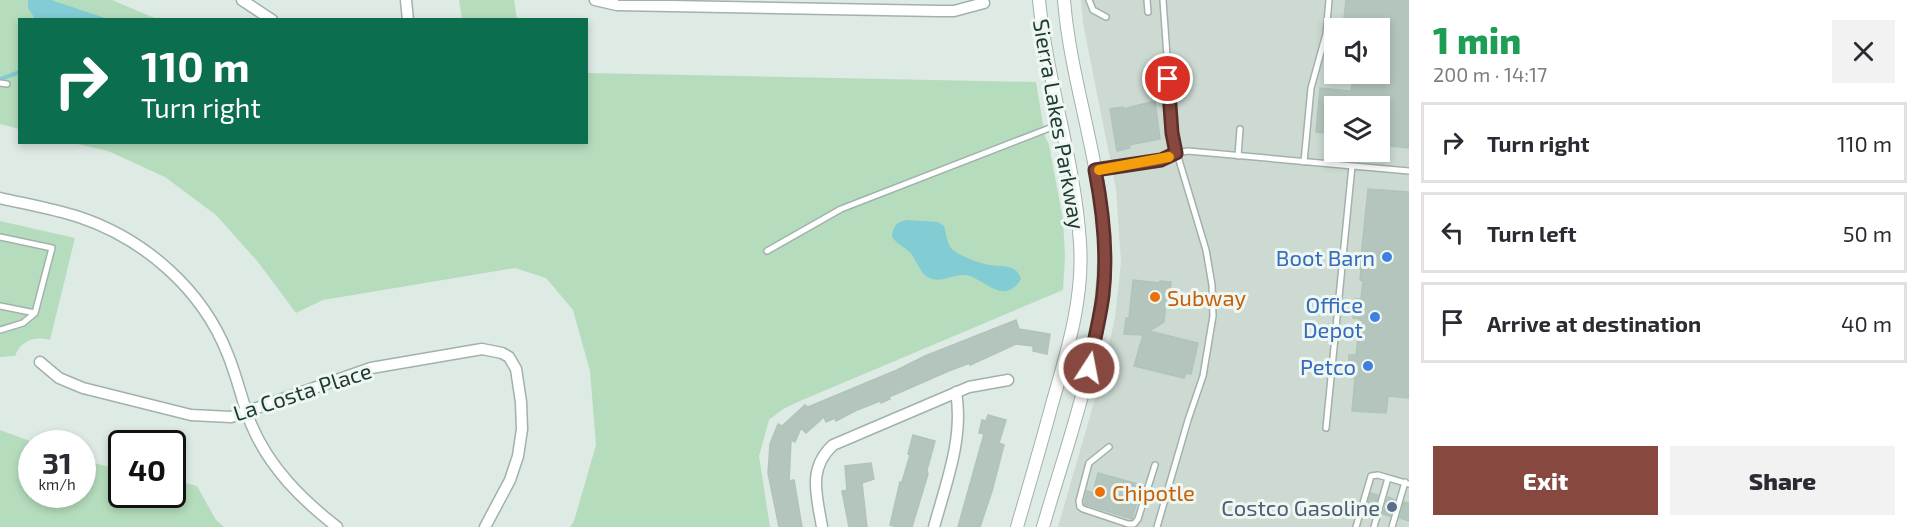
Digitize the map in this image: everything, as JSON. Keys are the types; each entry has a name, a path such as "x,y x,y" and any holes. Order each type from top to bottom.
{"street":[{"path":"242,0 258,4 270,18"},
{"path":"406,0 408,18"},
{"path":"595,0 616,5 724,3 863,5 954,11 984,3"},
{"name":"Sierra Lakes Parkway","path":"1017,527 1069,345 1078,296 1081,245 1076,192 1047,57 1039,0"},
{"name":"Sierra Lakes Parkway","path":"1043,527 1089,368 1103,296 1104,235 1095,170 1074,69 1064,0"},
{"path":"0,198 61,212 95,223 136,244 161,263 194,297 222,340 257,437 282,475 306,501 337,527"},
{"name":"La Costa Place","path":"40,362 70,384 198,416 231,417 371,368 482,349 502,353 509,357 516,369 522,429 514,468 485,527"},
{"path":"822,527 816,486 817,468 820,459 833,445 956,392 982,383 1008,380"},
{"path":"934,527 958,433 959,411 956,392"}],"lane":[{"path":"1089,0 1093,10 1106,18"},
{"path":"1148,0 1148,12"},
{"path":"1157,527 1203,376 1213,316 1212,285 1206,250 1172,133 1163,0"},
{"path":"1304,162 1311,88 1326,34 1329,0"},
{"path":"767,250 841,209 1060,124"},
{"path":"1238,156 1240,129"},
{"path":"1095,170 1161,160 1176,153 1188,152 1409,171"},
{"path":"1326,428 1352,166"},
{"path":"0,237 52,248 35,313 23,323 0,330"},
{"path":"0,306 35,313"},
{"path":"1109,447 1089,463 1079,501 1083,509 1134,524 1138,519 1155,465"},
{"path":"1356,527 1370,478 1376,474 1407,483 1392,527"},
{"path":"1374,527 1388,478"}],"shaded area":[{"path":"1081,0 1409,0 1409,527 1058,527 1103,371 1115,318 1121,262 1116,189 1083,23"}],"green space":[{"path":"0,0 112,0 155,18 18,18 18,129 0,124"},
{"path":"459,0 514,0 517,18 462,18"},
{"path":"588,73 1036,82 1063,220 1065,256 1063,290 800,401 783,409 769,420 759,456 770,527 570,527 574,521 596,445 590,371 573,310 546,278 515,268 323,300 296,313 258,262 216,215 165,177 108,151 77,144 588,144"},
{"path":"0,221 75,238 50,340 29,340 21,346 15,356 0,357"},
{"path":"0,430 18,437 18,508 96,508 96,463 108,467 108,508 186,508 186,483 197,486 216,520 224,527 0,527"}],"water":[{"path":"28,0 51,0 105,18 34,18 28,8"},
{"path":"907,220 938,222 944,226 948,243 954,251 981,263 1012,268 1016,270 1021,279 1007,291 999,291 970,276 958,275 944,279 931,279 920,269 911,253 892,237 896,225"}],"building":[{"path":"1346,0 1409,0 1409,148 1390,146 1390,96 1324,96 1324,133 1316,132 1320,88 1351,91 1352,84 1390,84 1390,18 1344,18"},
{"path":"1155,101 1160,139 1129,145 1130,148 1117,151 1110,109 1123,107 1123,109"},
{"path":"1368,189 1409,192 1409,398 1388,396 1386,413 1352,411 1355,379 1348,375 1349,355 1356,355 1360,319 1353,318 1355,299 1361,299 1363,281 1360,280 1360,268"},
{"path":"1133,280 1171,282 1170,293 1167,293 1164,322 1149,331 1198,343 1191,374 1186,373 1184,378 1134,366 1143,335 1124,334 1126,318 1129,318"},
{"path":"1016,320 1019,329 1050,334 1047,354 1033,351 1033,346 1016,344 889,397 890,399 881,403 880,401 857,410 836,421 835,418 826,422 824,417 806,433 801,428 795,442 791,440 789,481 794,480 802,527 779,527 768,473 770,444 778,424 782,426 805,405 808,407 925,356"},
{"path":"988,415 1006,420 999,443 1004,445 992,491 980,527 958,527 984,434 979,433 982,420 986,421"},
{"path":"913,435 935,441 912,527 897,527 890,525 900,482 902,482 910,455 908,454"},
{"path":"871,463 874,479 862,483 867,527 849,527 842,491 847,490 845,466"},
{"path":"1098,473 1142,485 1132,519 1084,504 1087,491 1093,493"},
{"path":"1371,493 1378,495 1374,511 1366,509"},
{"path":"1388,497 1395,500 1390,516 1383,514"},
{"path":"1404,502 1409,503 1409,521 1400,518"}],"waterway":[{"path":"0,79 18,73"}],"slow traffic":[{"path":"1099,170 1169,157"}],"place":[{"name":"Boot Barn","path":"1387,257"},
{"name":"Subway","path":"1155,297"},
{"name":"Office Depot","path":"1375,317"},
{"name":"Petco","path":"1368,366"},
{"name":"Chipotle","path":"1100,492"},
{"name":"Costco Gasoline","path":"1392,507"}],"route":[{"path":"1089,368 1103,296 1105,247 1095,170 1161,160 1176,153 1172,133 1168,79"}]}
